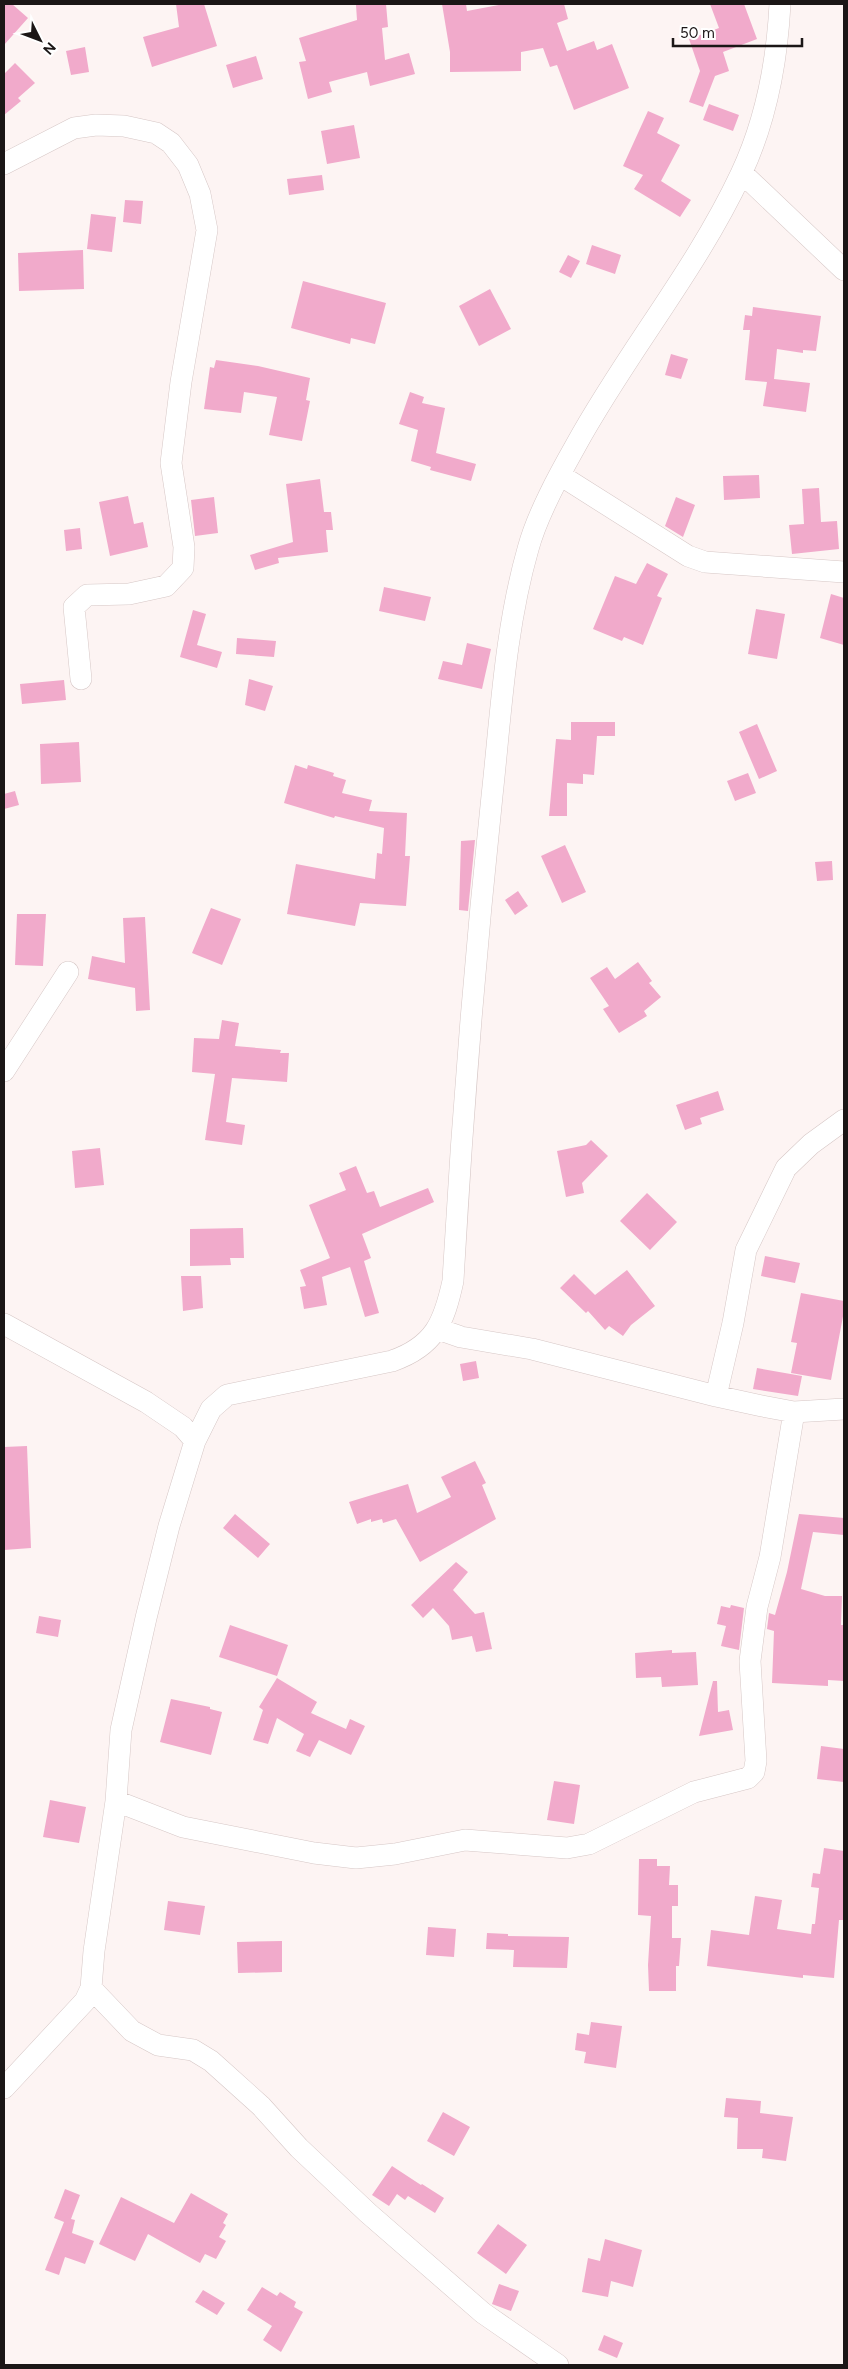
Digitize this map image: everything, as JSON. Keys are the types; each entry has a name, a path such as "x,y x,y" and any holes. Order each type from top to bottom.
{"street":[{"path":"4,2088 86,2001 91,1988 94,1951 116,1802 121,1730 170,1526 195,1441 211,1409 227,1395 392,1361 419,1349 438,1329 446,1311 453,1281 480,908 509,637 528,547 560,475 596,409 691,266 742,172 766,105 778,46 780,4"},
{"path":"4,164 74,128 96,125 124,126 156,133 171,144 188,165 200,194 207,230 181,382 171,463 184,548 183,568 166,586 129,594 87,595 74,607 82,679"},
{"path":"742,172 844,270"},
{"path":"560,475 688,556 705,562 844,572"},
{"path":"4,1071 68,972"},
{"path":"716,1396 733,1323 746,1250 786,1168 811,1144 844,1120"},
{"path":"4,1324 162,1412 183,1427 195,1441"},
{"path":"438,1329 461,1337 532,1349 716,1396 794,1412 844,1409"},
{"path":"116,1802 183,1827 314,1853 356,1858 395,1854 465,1840 567,1848 590,1844 694,1792 748,1778 754,1772 756,1761 750,1661 757,1608 770,1558 794,1412"},
{"path":"91,1988 132,2031 158,2045 193,2050 211,2061 261,2106 299,2148 388,2231 483,2313 558,2365"}],"building":[{"path":"4,4 12,4 28,18 4,45"},
{"path":"176,4 204,4 217,46 152,67 143,37 179,27"},
{"path":"386,4 388,27 382,28 385,60 409,53 415,74 370,86 367,72 329,82 332,92 308,99 299,62 306,61 299,38 357,20 356,5"},
{"path":"442,4 466,4 467,11 504,4 564,4 568,19 557,23 567,51 594,41 597,50 612,44 629,88 574,110 557,65 550,67 543,48 521,52 521,71 450,72 450,52"},
{"path":"710,4 744,4 757,39 723,52 729,71 715,76 703,107 689,102 700,71 689,39 719,28"},
{"path":"85,47 89,72 71,75 66,51"},
{"path":"256,56 263,79 233,88 226,65"},
{"path":"15,63 35,83 18,98 21,101 4,115 4,74"},
{"path":"709,104 739,115 733,131 703,120"},
{"path":"648,111 664,118 657,133 680,145 661,181 691,200 680,217 634,189 643,175 623,166"},
{"path":"354,125 360,158 327,164 321,131"},
{"path":"322,175 324,190 289,195 287,179"},
{"path":"125,200 143,201 141,224 123,222"},
{"path":"91,214 116,217 112,252 87,249"},
{"path":"592,245 621,255 615,274 586,264"},
{"path":"83,250 84,289 19,291 18,253"},
{"path":"568,255 580,261 571,278 559,272"},
{"path":"303,281 386,303 375,344 351,338 350,344 291,328"},
{"path":"490,289 511,329 479,346 459,306"},
{"path":"753,307 821,316 816,351 803,350 803,353 777,349 774,379 810,383 806,412 763,406 767,382 745,380 750,330 743,330 745,315 752,316"},
{"path":"671,354 688,359 681,379 665,375"},
{"path":"216,360 258,366 310,378 306,400 310,401 302,441 269,435 277,397 244,392 241,413 204,409 210,367 214,368"},
{"path":"410,392 424,397 422,403 445,408 436,453 476,464 471,481 430,470 431,467 411,461 418,430 399,424"},
{"path":"759,475 760,498 724,500 723,476"},
{"path":"320,479 324,512 331,512 333,530 326,530 328,552 278,558 279,563 255,570 250,555 293,542 286,484"},
{"path":"819,488 821,522 837,521 839,549 792,554 789,525 804,524 802,489"},
{"path":"128,496 134,524 143,522 148,547 110,556 99,502"},
{"path":"214,497 218,533 195,536 191,500"},
{"path":"676,497 695,505 683,537 665,526"},
{"path":"80,528 82,549 66,551 64,530"},
{"path":"647,563 668,574 657,596 662,598 643,645 624,637 622,641 593,629 615,576 636,584"},
{"path":"384,587 431,597 425,621 379,611"},
{"path":"831,594 844,598 844,645 820,638"},
{"path":"756,609 785,614 777,659 748,654"},
{"path":"193,610 206,614 197,645 222,652 217,668 180,657"},
{"path":"237,638 276,641 274,657 236,654"},
{"path":"467,643 491,649 482,689 438,679 443,661 462,665"},
{"path":"249,679 273,686 265,711 245,705"},
{"path":"64,680 66,700 22,704 20,684"},
{"path":"571,722 615,722 615,736 597,736 594,775 583,774 583,784 567,783 567,816 549,816 556,739 571,740"},
{"path":"757,724 777,771 759,779 739,732"},
{"path":"79,742 81,782 41,784 40,744"},
{"path":"295,765 307,769 308,765 334,773 333,776 346,780 342,793 372,800 369,811 407,813 405,856 410,856 406,906 360,903 355,926 287,914 296,864 375,879 377,853 382,854 384,828 335,816 334,818 284,803"},
{"path":"748,773 756,793 735,801 727,781"},
{"path":"15,791 19,805 4,809 4,794"},
{"path":"475,840 468,911 459,910 461,841"},
{"path":"565,845 586,892 562,903 541,856"},
{"path":"832,861 833,880 817,881 815,862"},
{"path":"518,891 528,906 515,915 505,900"},
{"path":"211,908 241,919 222,965 192,953"},
{"path":"17,914 46,914 43,966 15,965"},
{"path":"145,917 150,1010 136,1011 135,988 88,979 92,956 125,963 123,918"},
{"path":"638,962 652,981 649,983 661,997 644,1011 647,1016 619,1033 603,1009 609,1006 590,978 607,967 615,979"},
{"path":"222,1020 239,1023 235,1046 281,1050 280,1053 289,1053 287,1082 232,1078 226,1122 245,1125 242,1145 205,1140 215,1074 192,1072 194,1038 219,1039"},
{"path":"718,1091 724,1110 700,1118 702,1124 685,1130 676,1105"},
{"path":"591,1140 608,1156 582,1183 584,1193 566,1197 557,1151 586,1145"},
{"path":"100,1148 104,1185 75,1188 72,1151"},
{"path":"356,1166 367,1193 374,1191 380,1207 428,1188 434,1202 362,1234 371,1258 364,1261 379,1313 365,1317 350,1267 322,1277 327,1305 304,1309 300,1287 306,1286 300,1270 330,1258 309,1205 346,1190 339,1173"},
{"path":"647,1193 677,1222 650,1250 620,1221"},
{"path":"243,1228 244,1258 230,1258 231,1265 190,1266 190,1229"},
{"path":"765,1256 800,1263 795,1283 761,1276"},
{"path":"627,1270 655,1306 631,1325 623,1336 609,1326 605,1330 588,1311 586,1313 560,1288 574,1274 595,1295"},
{"path":"181,1276 201,1276 203,1308 183,1311"},
{"path":"801,1293 844,1301 844,1311 831,1380 791,1373 797,1343 791,1342"},
{"path":"476,1361 479,1378 463,1381 460,1364"},
{"path":"757,1368 802,1376 798,1396 753,1389"},
{"path":"27,1446 31,1548 4,1550 4,1447"},
{"path":"475,1461 486,1483 482,1485 496,1519 420,1562 396,1519 383,1523 382,1519 371,1522 371,1519 357,1524 349,1502 408,1484 417,1513 451,1497 441,1477"},
{"path":"235,1514 270,1544 258,1558 223,1528"},
{"path":"799,1514 844,1518 844,1535 813,1532 801,1589 825,1596 842,1596 841,1625 844,1625 844,1681 828,1680 828,1686 772,1683 774,1631 767,1629 769,1613 775,1615 787,1572"},
{"path":"456,1562 468,1572 453,1590 475,1614 484,1612 492,1649 476,1652 472,1636 452,1640 449,1626 433,1608 423,1618 411,1605"},
{"path":"731,1605 744,1608 739,1650 721,1646 726,1626 717,1624 721,1606 730,1608"},
{"path":"39,1616 61,1620 58,1637 36,1633"},
{"path":"230,1625 288,1645 277,1676 219,1657"},
{"path":"672,1650 672,1653 696,1652 698,1685 662,1687 661,1677 636,1678 635,1653"},
{"path":"277,1678 317,1702 311,1713 346,1729 350,1719 365,1726 351,1755 319,1740 310,1757 296,1751 304,1734 277,1718 268,1744 253,1740 263,1710 259,1707"},
{"path":"713,1681 717,1681 718,1712 729,1710 733,1730 699,1736"},
{"path":"171,1699 210,1707 210,1709 222,1712 211,1755 160,1742"},
{"path":"821,1746 844,1749 844,1782 817,1779"},
{"path":"554,1781 580,1785 574,1824 547,1820"},
{"path":"50,1800 86,1807 79,1843 43,1837"},
{"path":"824,1848 844,1851 844,1920 839,1920 834,1978 803,1975 803,1978 707,1966 711,1930 749,1935 755,1896 782,1900 777,1929 811,1934 812,1924 815,1924 819,1888 811,1887 813,1873 820,1874"},
{"path":"639,1859 657,1859 657,1866 670,1866 669,1885 678,1885 678,1906 672,1906 672,1938 681,1938 679,1966 676,1966 676,1991 649,1991 648,1965 651,1916 638,1915"},
{"path":"168,1901 205,1906 200,1935 164,1930"},
{"path":"428,1927 456,1929 454,1957 426,1955"},
{"path":"487,1933 508,1934 508,1936 569,1937 567,1968 513,1967 514,1950 486,1949"},
{"path":"282,1941 282,1972 238,1973 237,1942"},
{"path":"591,2022 622,2026 616,2068 584,2063 586,2052 575,2050 577,2033 589,2035"},
{"path":"726,2098 761,2101 760,2113 793,2117 786,2161 762,2158 763,2149 737,2149 738,2118 724,2117"},
{"path":"443,2112 470,2127 454,2156 427,2141"},
{"path":"392,2166 444,2198 435,2213 408,2196 405,2200 397,2194 389,2206 372,2195"},
{"path":"65,2189 80,2195 71,2219 75,2220 72,2233 94,2241 85,2264 65,2257 59,2275 45,2270 64,2222 54,2218"},
{"path":"191,2193 228,2214 223,2223 226,2225 219,2237 226,2241 216,2259 205,2254 200,2263 148,2234 135,2261 99,2244 121,2197 174,2223"},
{"path":"498,2224 527,2245 506,2274 477,2253"},
{"path":"605,2239 642,2250 633,2287 611,2281 608,2297 582,2292 588,2258 600,2261"},
{"path":"499,2284 519,2291 511,2311 492,2304"},
{"path":"262,2287 277,2296 280,2292 296,2302 294,2307 303,2312 281,2352 263,2340 272,2326 247,2310"},
{"path":"203,2290 225,2303 217,2315 195,2302"},
{"path":"604,2335 623,2343 617,2358 598,2350"}]}
